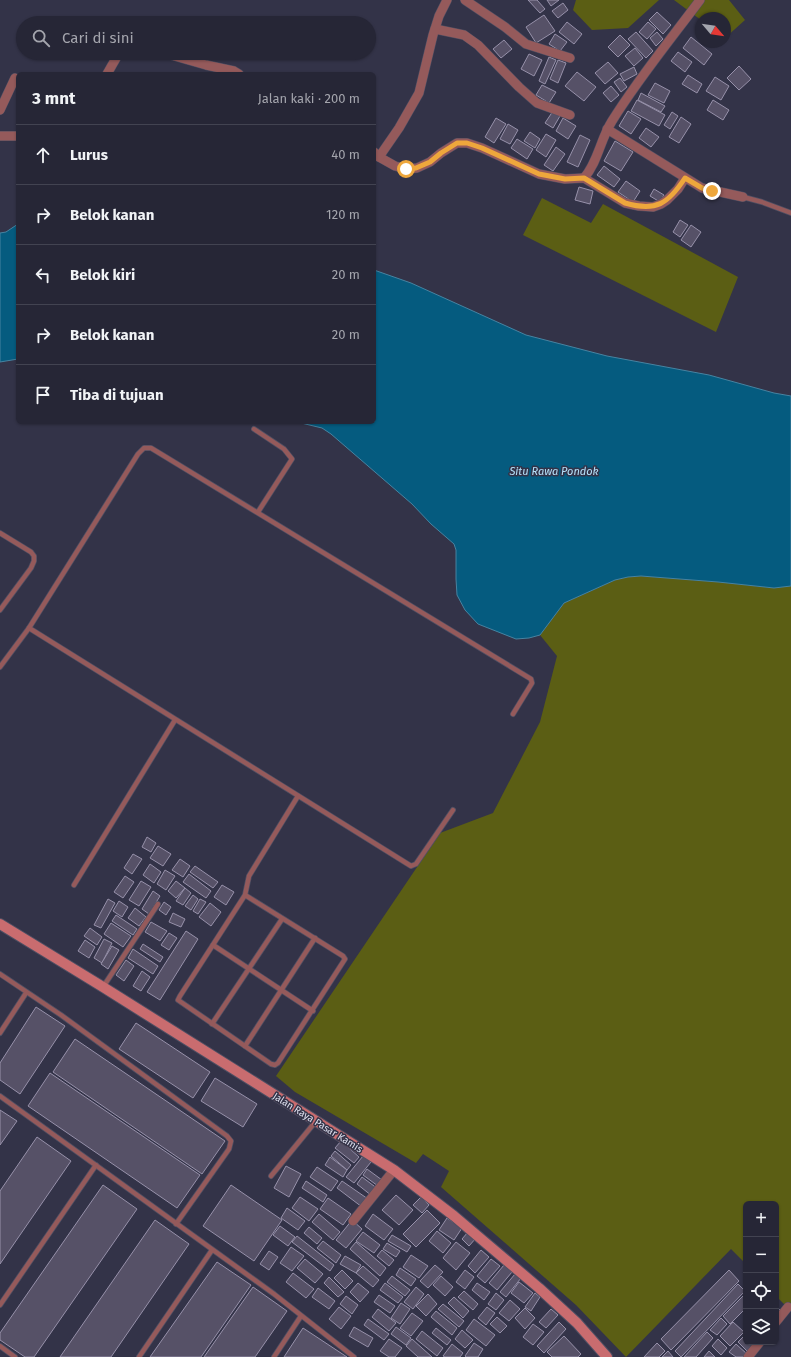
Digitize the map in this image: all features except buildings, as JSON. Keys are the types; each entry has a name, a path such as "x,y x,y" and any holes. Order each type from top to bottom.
{"main road":[{"name":"Jalan Raya Pasar Kamis","path":"0,924 104,987 394,1170 454,1216 534,1283 577,1323 607,1357"}],"street":[{"path":"447,0 439,16 435,29 419,93 400,128 376,155 395,166 406,169 416,168 430,162 457,143 467,143 482,148 539,174 565,179 584,178 625,203 639,206 653,206 667,200 678,189 685,178"},
{"path":"465,0 505,27 526,44 570,58"},
{"path":"584,178 594,163 607,129 647,69 700,0"},
{"path":"435,29 464,35 478,45 519,87 537,103 570,115"},
{"path":"108,72 115,60"},
{"path":"187,60 206,66 236,72"},
{"path":"0,110 15,78"},
{"path":"607,129 685,178 707,190 743,197"},
{"path":"0,136 16,136"},
{"path":"353,1221 394,1170"},
{"path":"779,1318 788,1307"},
{"path":"748,1357 758,1345"}],"lane":[{"path":"743,197 762,202 791,213"},
{"path":"254,429 284,449 292,459 258,512"},
{"path":"0,667 29,628 97,518 144,448 152,448 530,679 532,683 513,714"},
{"path":"0,533 31,552 34,556 34,561 31,568 0,610"},
{"path":"29,628 411,866 416,864 453,810"},
{"path":"74,885 175,720"},
{"path":"245,895 315,938 343,956 345,959 313,1011 278,1063 275,1065 271,1064 178,1000 245,895 249,876 298,796"},
{"path":"104,987 158,904"},
{"path":"212,1024 282,919"},
{"path":"245,1046 315,938"},
{"path":"213,945 313,1011"},
{"path":"0,974 26,993 61,1015 227,1136 231,1141 230,1149 176,1224"},
{"path":"0,1033 26,993"},
{"path":"0,1096 302,1316 354,1357"},
{"path":"271,1176 316,1121"},
{"path":"0,1305 96,1165"},
{"path":"139,1357 212,1250"},
{"path":"274,1357 302,1316"},
{"path":"0,1346 15,1357"}],"shaded area":[{"path":"576,0 659,0 628,28 592,30 573,10"},
{"path":"674,0 729,0 745,20 731,33 731,12 695,12 695,16"},
{"path":"542,198 591,223 603,204 738,277 716,332 523,235"},
{"path":"641,576 774,588 791,586 791,1309 790,1310 779,1299 779,1201 743,1201 743,1261 731,1249 626,1357 576,1305 441,1187 449,1171 423,1154 416,1163 295,1092 276,1076 440,833 493,813 540,722 557,656 540,635 564,603 615,580"}],"water":[{"path":"16,225 16,359 0,362 0,233 6,232"},
{"name":"Situ Rawa Pondok","path":"376,271 411,283 526,335 607,356 709,375 774,393 791,396 791,586 774,588 641,576 628,577 615,580 564,603 540,635 516,639 478,624 465,610 457,595 456,550 454,544 431,524 412,504 331,434 322,428 305,424 376,424"}],"route":[{"path":"406,169 416,168 430,162 457,143 467,143 482,148 539,174 565,179 584,178 625,203 632,205 653,206 661,204 678,189 685,178 702,188 712,191"}]}
